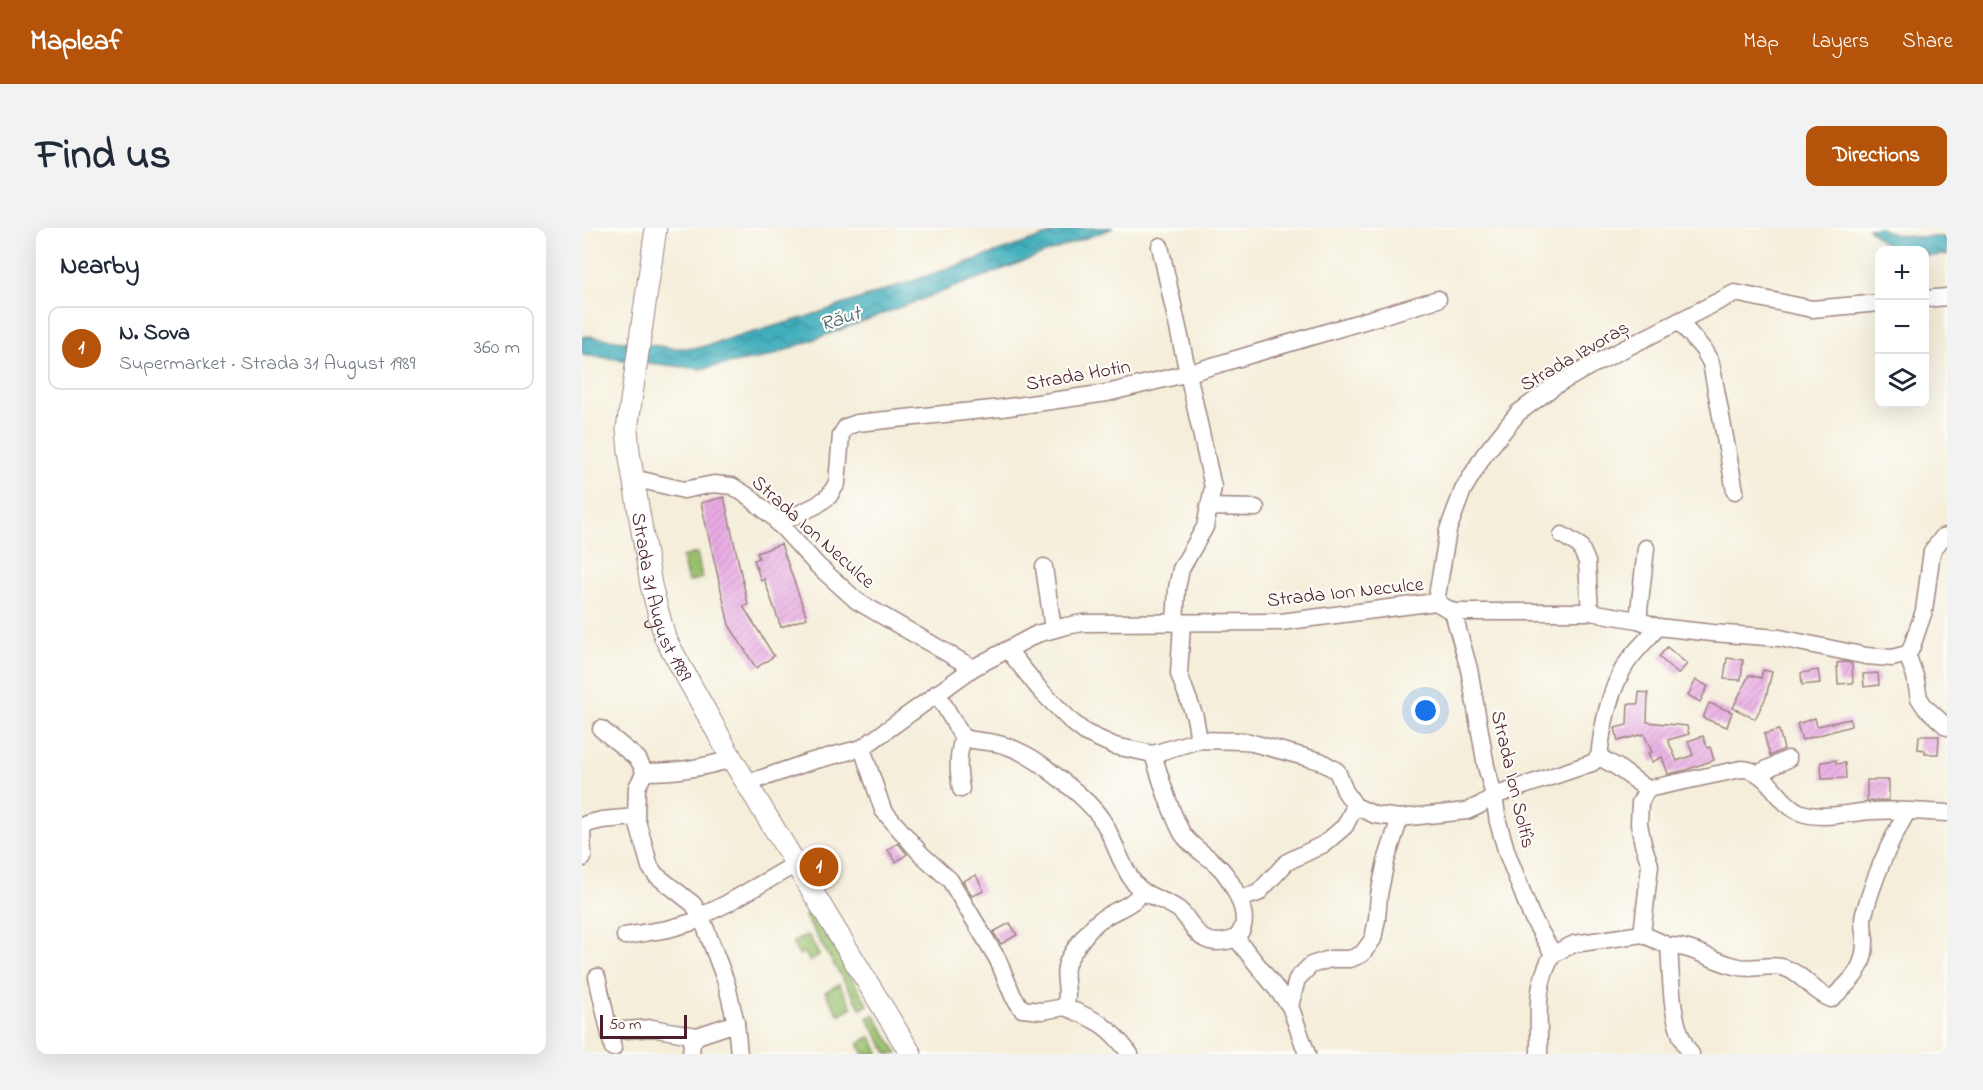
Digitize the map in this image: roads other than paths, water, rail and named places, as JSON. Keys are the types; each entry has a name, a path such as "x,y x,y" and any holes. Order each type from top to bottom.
{"main road":[{"name":"Strada 31 August 1989","path":"656,228 628,421 633,478 651,585 664,638 732,759 911,1054"}],"street":[{"path":"1161,246 1213,487 1204,527 1181,569 1177,588 1179,674 1195,717 1199,740"},
{"name":"Strada Izvoraș","path":"1436,602 1448,530 1463,490 1484,455 1518,413 1552,387 1735,293 1812,309 1875,303"},
{"path":"1929,298 1947,297"},
{"name":"Strada Hotin","path":"778,524 817,505 829,496 837,483 841,435 846,427 857,423 1002,408 1107,393 1189,373 1438,299"},
{"path":"1679,321 1703,349 1711,363 1735,491"},
{"name":"Strada Ion Neculce","path":"633,478 684,490 714,484 732,486 748,496 817,565 857,601 973,668 1037,634 1083,622 1281,622 1436,602 1453,612"},
{"path":"1209,507 1256,508"},
{"path":"1562,535 1580,546 1587,562 1590,612"},
{"path":"1453,612 1590,612 1638,620 1658,627 1780,638 1892,658 1907,654 1911,649 1924,611 1932,551 1943,537 1947,536"},
{"path":"1638,620 1646,548"},
{"path":"1044,567 1053,629"},
{"name":"Strada Ion Soltîs","path":"1453,612 1469,669 1486,766 1507,853 1532,915 1554,954"},
{"path":"1008,650 1041,691 1072,722 1086,733 1115,746 1153,754 1199,740 1245,741 1320,761 1337,771 1345,791 1355,806 1375,814 1400,818 1467,810 1494,796 1585,766 1599,757 1603,726 1620,673 1658,627"},
{"path":"1907,654 1915,676 1919,698 1925,708 1947,727"},
{"path":"748,783 809,762 862,748 973,668"},
{"path":"937,693 963,738 976,742 995,743 1017,750 1050,770 1090,806 1102,820 1127,871 1142,892 1176,908 1187,916 1203,939 1217,942 1229,941 1236,938 1244,924 1240,900 1218,865 1193,846 1183,835 1153,754"},
{"path":"601,729 638,759 645,772"},
{"path":"962,789 958,755 963,738"},
{"path":"862,748 884,810 921,854 950,880 998,960 1019,1006 1031,1011 1065,1006 1105,1026 1130,1054"},
{"path":"1599,757 1647,789 1749,769 1759,774 1796,811 1809,816 1873,810 1947,813"},
{"path":"645,772 695,769 732,759"},
{"path":"1759,774 1788,759"},
{"path":"645,772 636,787 636,817 643,846 652,871 693,904 702,917 726,982 736,1023 740,1054"},
{"path":"1642,934 1650,865 1639,824 1640,803 1647,789"},
{"path":"1240,900 1258,893 1287,862 1324,844 1345,826 1355,806"},
{"path":"1539,1054 1539,990 1546,967 1554,954 1574,944 1642,934 1669,946 1685,948 1738,967 1786,968 1797,974 1820,995 1831,999 1852,981 1863,961 1865,941 1862,918 1873,881 1888,844 1907,812"},
{"path":"584,858 582,831 584,823 636,817"},
{"path":"1290,1006 1297,979 1311,965 1330,959 1350,959 1362,954 1373,939 1378,895 1400,818"},
{"path":"625,936 668,929 702,917 796,864"},
{"path":"1065,1006 1067,962 1098,921 1138,898 1142,892"},
{"path":"1236,938 1290,1006 1307,1054"},
{"path":"1669,946 1674,1007 1680,1035 1691,1054"},
{"path":"597,977 612,1040 652,1028 697,1036 736,1023"},
{"path":"691,1054 692,1043 697,1036"}],"water":[{"name":"Răut","path":"1068,228 1113,228 767,357 700,369 582,355 582,337 589,336 672,348 698,348 803,318"},
{"path":"1868,228 1882,228 1904,236 1947,237 1947,255 1929,256 1929,246 1889,246"}],"place":[{"name":"N. Sova","path":"819,867"}]}
